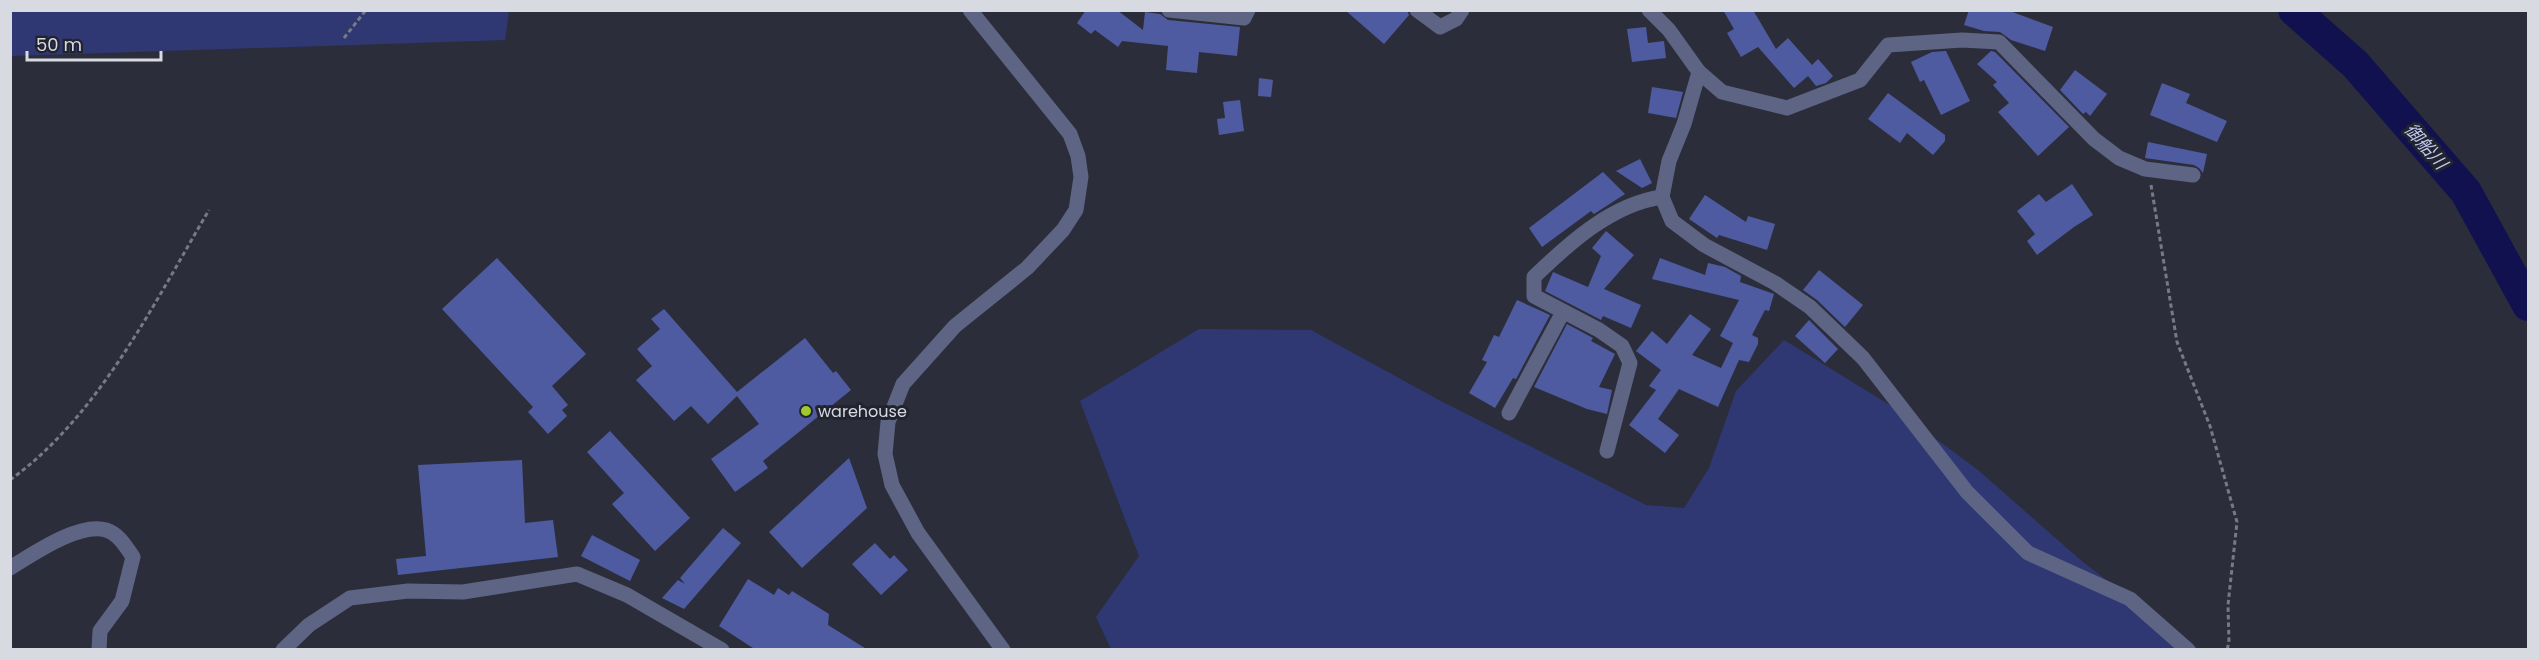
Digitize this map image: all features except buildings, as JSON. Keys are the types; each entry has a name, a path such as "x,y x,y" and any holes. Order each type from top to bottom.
{"street":[{"path":"970,10 1070,134 1078,156 1081,177 1076,210 1063,230 1027,268 955,326 903,384 888,422 885,454 892,485 918,533 1002,650"},
{"path":"1169,10 1244,18 1248,10"},
{"path":"1417,10 1440,27 1456,19 1462,10"},
{"path":"1649,10 1669,30 1699,72 1722,92 1787,108 1860,80 1888,45 1962,40 1999,42 2094,139 2119,158 2145,169 2193,175"},
{"path":"1699,72 1684,124 1669,161 1662,197 1672,221 1704,245 1775,283 1810,307 1855,350 1967,492 2028,553 2130,599 2188,650"},
{"path":"1607,451 1630,363 1622,346 1599,330 1534,296 1534,277 1584,232 1612,215 1652,198 1662,197"},
{"path":"1509,413 1563,312"},
{"path":"10,568 79,531 106,530 122,540 133,557 122,601 100,631 99,650"},
{"path":"283,650 309,625 350,598 408,591 463,591 577,574 627,595 722,650"}],"path":[{"path":"344,38 366,10"},
{"path":"2145,169 2153,192 2177,342 2210,426 2237,522 2228,605 2229,642 2227,650"},
{"path":"10,480 32,465 116,368 209,210"}],"shaded area":[{"path":"10,11 509,11 505,40 11,56"},
{"path":"1199,329 1311,330 1439,400 1646,505 1684,508 1709,468 1736,391 1784,340 1893,407 1978,470 2084,563 2198,649 1111,649 1096,617 1139,556 1080,401"}],"waterway":[{"name":"御船川","path":"2294,10 2355,64 2466,192 2528,305"}],"place":[{"name":"warehouse","path":"806,411"}]}
